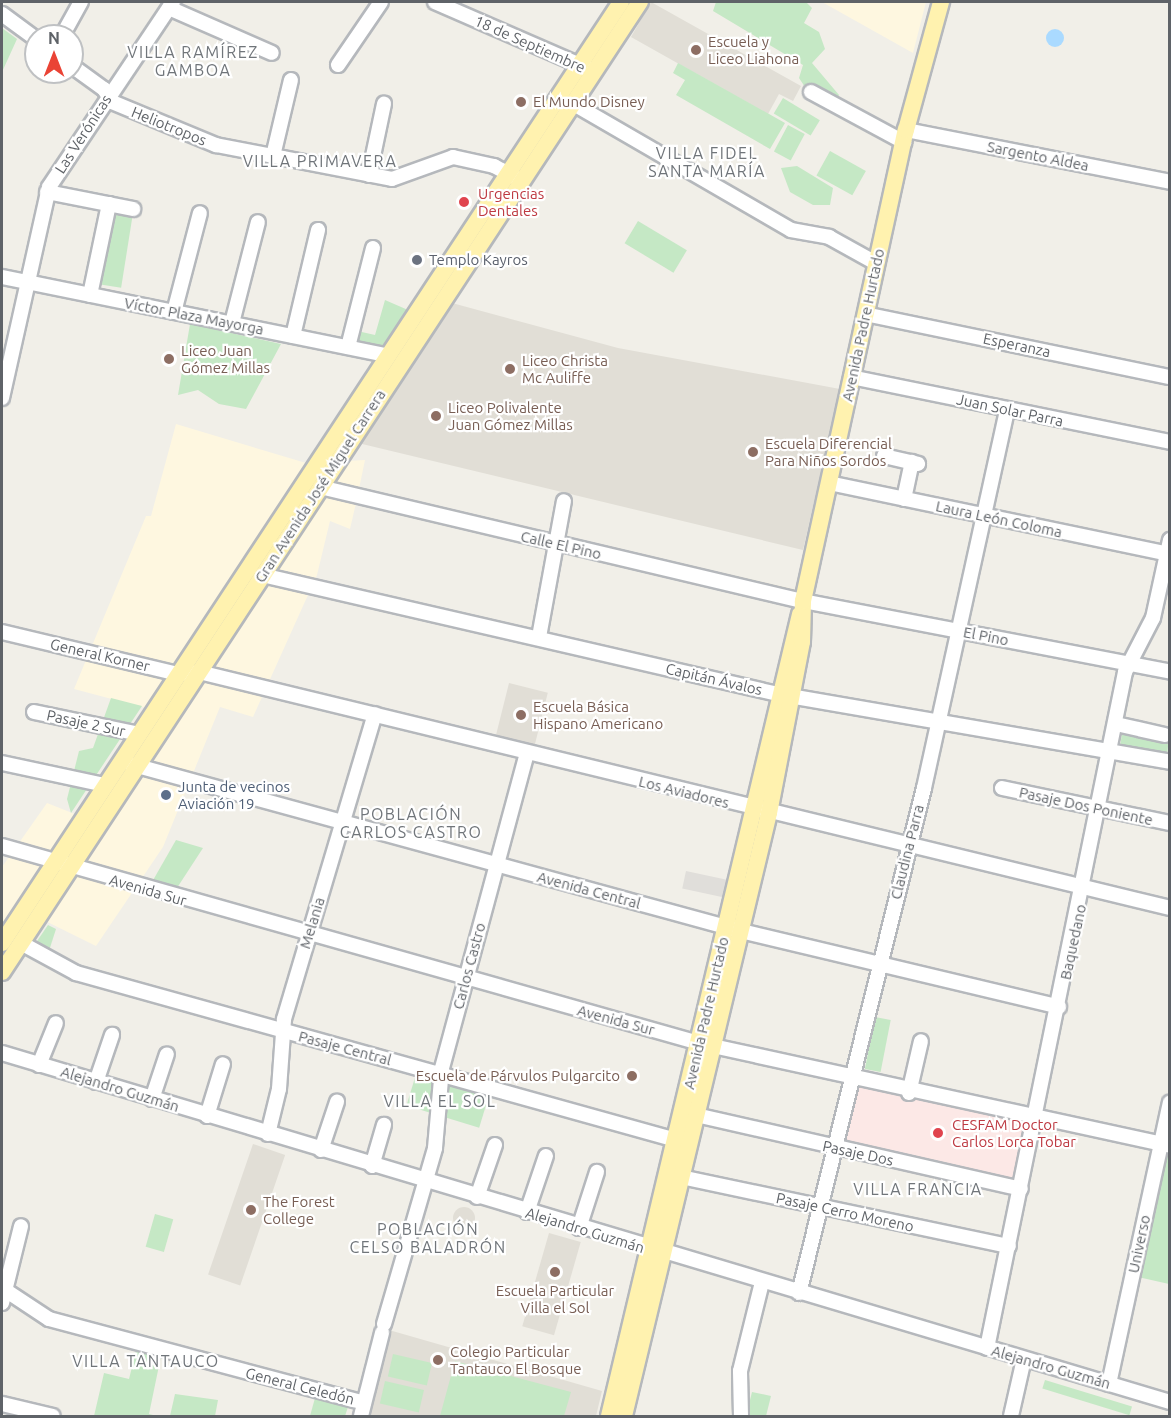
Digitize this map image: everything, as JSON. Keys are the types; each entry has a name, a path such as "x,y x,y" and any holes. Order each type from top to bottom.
{"main road":[{"name":"Gran Avenida José Miguel Carrera","path":"2,972 8,938 63,864 129,763 199,672 393,375 514,176 572,103 586,68 621,2"},
{"name":"Gran Avenida José Miguel Carrera","path":"63,864 105,785 129,763 139,734 387,355 514,176 586,68 640,2"},
{"name":"Avenida Padre Hurtado","path":"928,41 932,2"},
{"name":"Avenida Padre Hurtado","path":"624,1416 676,1140 706,1044 734,929 769,813 785,695 802,606 905,136 928,41 941,2"},
{"path":"387,355 393,375"},
{"path":"312,470 320,487"},
{"name":"Avenida Padre Hurtado","path":"734,929 752,810 785,695"},
{"name":"Avenida Padre Hurtado","path":"609,1416 656,1251 681,1178 696,1115 706,1044"}],"street":[{"path":"69,24 81,2"},
{"path":"338,65 381,2"},
{"name":"18 de Septiembre","path":"435,2 586,68"},
{"path":"171,5 272,53"},
{"name":"Las Verónicas","path":"2,398 47,192 108,95 171,5"},
{"path":"2,14 24,30"},
{"name":"Heliotropos","path":"84,76 108,95 112,102 191,137 369,175 404,178 453,157 514,176"},
{"path":"273,156 291,80"},
{"name":"Sargento Aldea","path":"811,92 905,136 1170,182"},
{"path":"572,103 791,230 829,237 876,263"},
{"path":"369,175 384,104"},
{"path":"47,192 133,208"},
{"path":"90,295 109,204"},
{"path":"174,312 200,213"},
{"path":"232,323 258,222"},
{"path":"293,336 318,230"},
{"path":"348,347 373,248"},
{"name":"Víctor Plaza Mayorga","path":"2,277 387,355"},
{"name":"Esperanza","path":"865,314 1170,378"},
{"name":"Juan Solar Parra","path":"851,377 1170,442"},
{"name":"Claudina Parra","path":"799,1293 909,848 1007,409"},
{"path":"884,456 915,463 904,500"},
{"name":"Laura León Coloma","path":"829,483 983,516 1169,549"},
{"name":"Calle El Pino","path":"320,487 802,606"},
{"path":"539,637 564,501"},
{"name":"Baquedano","path":"987,1348 1084,891 1128,664 1153,618 1169,549"},
{"name":"Capitán Ávalos","path":"262,575 785,695 937,725 1111,750 1170,762"},
{"name":"El Pino","path":"802,606 958,630 1170,672"},
{"name":"General Korner","path":"2,632 178,674 199,672"},
{"name":"Los Aviadores","path":"199,672 1084,891 1170,908"},
{"name":"Pasaje 2 Sur","path":"34,712 139,734"},
{"name":"Melania","path":"268,1134 279,1089 281,1030 375,714"},
{"path":"1116,724 1166,735"},
{"name":"Carlos Castro","path":"362,1410 437,1139 441,1074 527,753"},
{"path":"2,763 105,785"},
{"name":"Avenida Central","path":"129,763 734,929 1059,1007"},
{"name":"Pasaje Dos Poniente","path":"1002,788 1170,823"},
{"name":"Avenida Sur","path":"2,846 308,935 706,1044 850,1080 1165,1146"},
{"name":"Pasaje Central","path":"8,938 76,973 676,1140"},
{"path":"39,1065 56,1023"},
{"path":"96,1082 112,1035"},
{"path":"909,1093 921,1041"},
{"name":"Alejandro Guzmán","path":"2,1053 425,1182 1170,1402"},
{"path":"152,1099 167,1053"},
{"path":"207,1116 223,1064"},
{"path":"321,1150 337,1102"},
{"name":"Universo","path":"1109,1384 1165,1146 1170,1103"},
{"name":"Pasaje Dos","path":"696,1115 834,1148 1021,1188"},
{"path":"372,1166 384,1125"},
{"path":"477,1197 495,1145"},
{"path":"527,1212 546,1156"},
{"path":"579,1228 597,1172"},
{"name":"Pasaje Cerro Moreno","path":"681,1178 1009,1246"},
{"path":"3,1294 21,1226"},
{"path":"741,1416 740,1371 762,1282"},
{"name":"General Celedón","path":"3,1294 50,1319 362,1410"},
{"path":"1011,1416 1024,1359"},
{"path":"2,1404 53,1416"}],"shaded area":[{"name":"Escuela y Liceo Liahona","path":"651,2 801,86 793,101 779,94 768,114 631,37"},
{"path":"822,2 926,2 913,53"},
{"path":"452,303 618,348 840,389 803,550 358,443"},
{"path":"176,424 306,463 365,460 359,489 798,590 795,604 356,503 350,529 330,521 317,575 253,717 220,707 163,847 96,946 17,907 2,930 2,867 47,803 105,826 176,716 74,689 146,516 151,516"},
{"name":"Escuela Básica Hispano Americano","path":"509,683 548,693 534,747 495,737"},
{"path":"686,871 735,881 731,899 682,889"},
{"name":"CESFAM Doctor Carlos Lorca Tobar","path":"858,1086 1030,1123 1018,1179 846,1143"},
{"name":"The Forest College","path":"253,1144 285,1155 240,1286 208,1274"},
{"path":"464,1207 472,1210 475,1218 472,1226 464,1229 456,1226 453,1218 456,1210"},
{"name":"Escuela Particular Villa el Sol","path":"549,1233 581,1242 554,1335 522,1326"},
{"name":"Colegio Particular Tantauco El Bosque","path":"389,1330 602,1391 596,1416 365,1416"}],"green space":[{"path":"716,2 806,2 812,8 804,23 819,32 825,49 812,63 839,95 835,102 805,87 799,78 803,65 713,11"},
{"path":"2,28 17,39 2,72"},
{"path":"678,63 785,123 770,149 676,95 685,80 673,73"},
{"path":"783,98 820,120 811,136 774,113"},
{"path":"788,125 805,134 791,160 774,151"},
{"path":"830,151 866,171 852,195 816,175"},
{"path":"797,166 833,188 830,205 813,205 790,192 781,168"},
{"path":"109,211 133,215 121,288 97,284"},
{"path":"638,221 687,250 673,273 625,243"},
{"path":"385,300 408,310 382,347 351,341 353,330 375,335"},
{"path":"190,324 281,344 246,409 219,404 198,390 178,395"},
{"path":"111,698 142,706 71,813 67,799 79,751 93,748"},
{"path":"1123,727 1169,738 1167,755 1120,746"},
{"path":"176,840 203,848 175,891 152,882"},
{"path":"48,925 56,929 48,954 33,947"},
{"path":"875,1017 891,1020 881,1072 865,1069"},
{"path":"417,1071 490,1093 479,1128 406,1105"},
{"path":"1169,1139 1169,1284 1138,1277"},
{"path":"155,1214 173,1219 164,1252 146,1247"},
{"path":"136,1351 161,1356 149,1414 157,1416 94,1416 104,1373 129,1379"},
{"path":"393,1354 432,1363 427,1385 388,1376"},
{"path":"455,1361 571,1392 564,1416 440,1416"},
{"path":"1045,1380 1132,1407 1129,1415 1042,1389"},
{"path":"385,1381 424,1390 419,1412 380,1403"},
{"path":"752,1392 771,1396 766,1416 746,1416"},
{"path":"175,1394 218,1400 215,1416 170,1416"},
{"path":"315,1398 348,1407 345,1416 310,1416"}],"water":[{"path":"1055,29 1061,32 1064,38 1061,44 1055,47 1049,44 1046,38 1049,32"}],"place":[{"name":"Escuela y Liceo Liahona","path":"696,50"},
{"name":"El Mundo Disney","path":"521,102"},
{"name":"Urgencias Dentales","path":"464,202"},
{"name":"Templo Kayros","path":"417,260"},
{"name":"Liceo Juan Gómez Millas","path":"169,359"},
{"name":"Liceo Christa Mc Auliffe","path":"510,369"},
{"name":"Liceo Polivalente Juan Gómez Millas","path":"436,416"},
{"name":"Escuela Diferencial Para Niños Sordos","path":"753,452"},
{"name":"Escuela Básica Hispano Americano","path":"521,715"},
{"name":"Junta de vecinos Aviación 19","path":"166,795"},
{"name":"Escuela de Párvulos Pulgarcito","path":"632,1076"},
{"name":"CESFAM Doctor Carlos Lorca Tobar","path":"938,1133"},
{"name":"The Forest College","path":"251,1210"},
{"name":"Escuela Particular Villa el Sol","path":"555,1272"},
{"name":"Colegio Particular Tantauco El Bosque","path":"438,1360"}],"district":[{"name":"VILLA RAMÍREZ GAMBOA","path":"193,61"},
{"name":"VILLA PRIMAVERA","path":"320,161"},
{"name":"VILLA FIDEL SANTA MARÍA","path":"707,162"},
{"name":"POBLACIÓN CARLOS CASTRO","path":"411,823"},
{"name":"VILLA EL SOL","path":"440,1101"},
{"name":"VILLA FRANCIA","path":"918,1189"},
{"name":"POBLACIÓN CELSO BALADRÓN","path":"428,1238"},
{"name":"VILLA TANTAUCO","path":"146,1361"}]}
